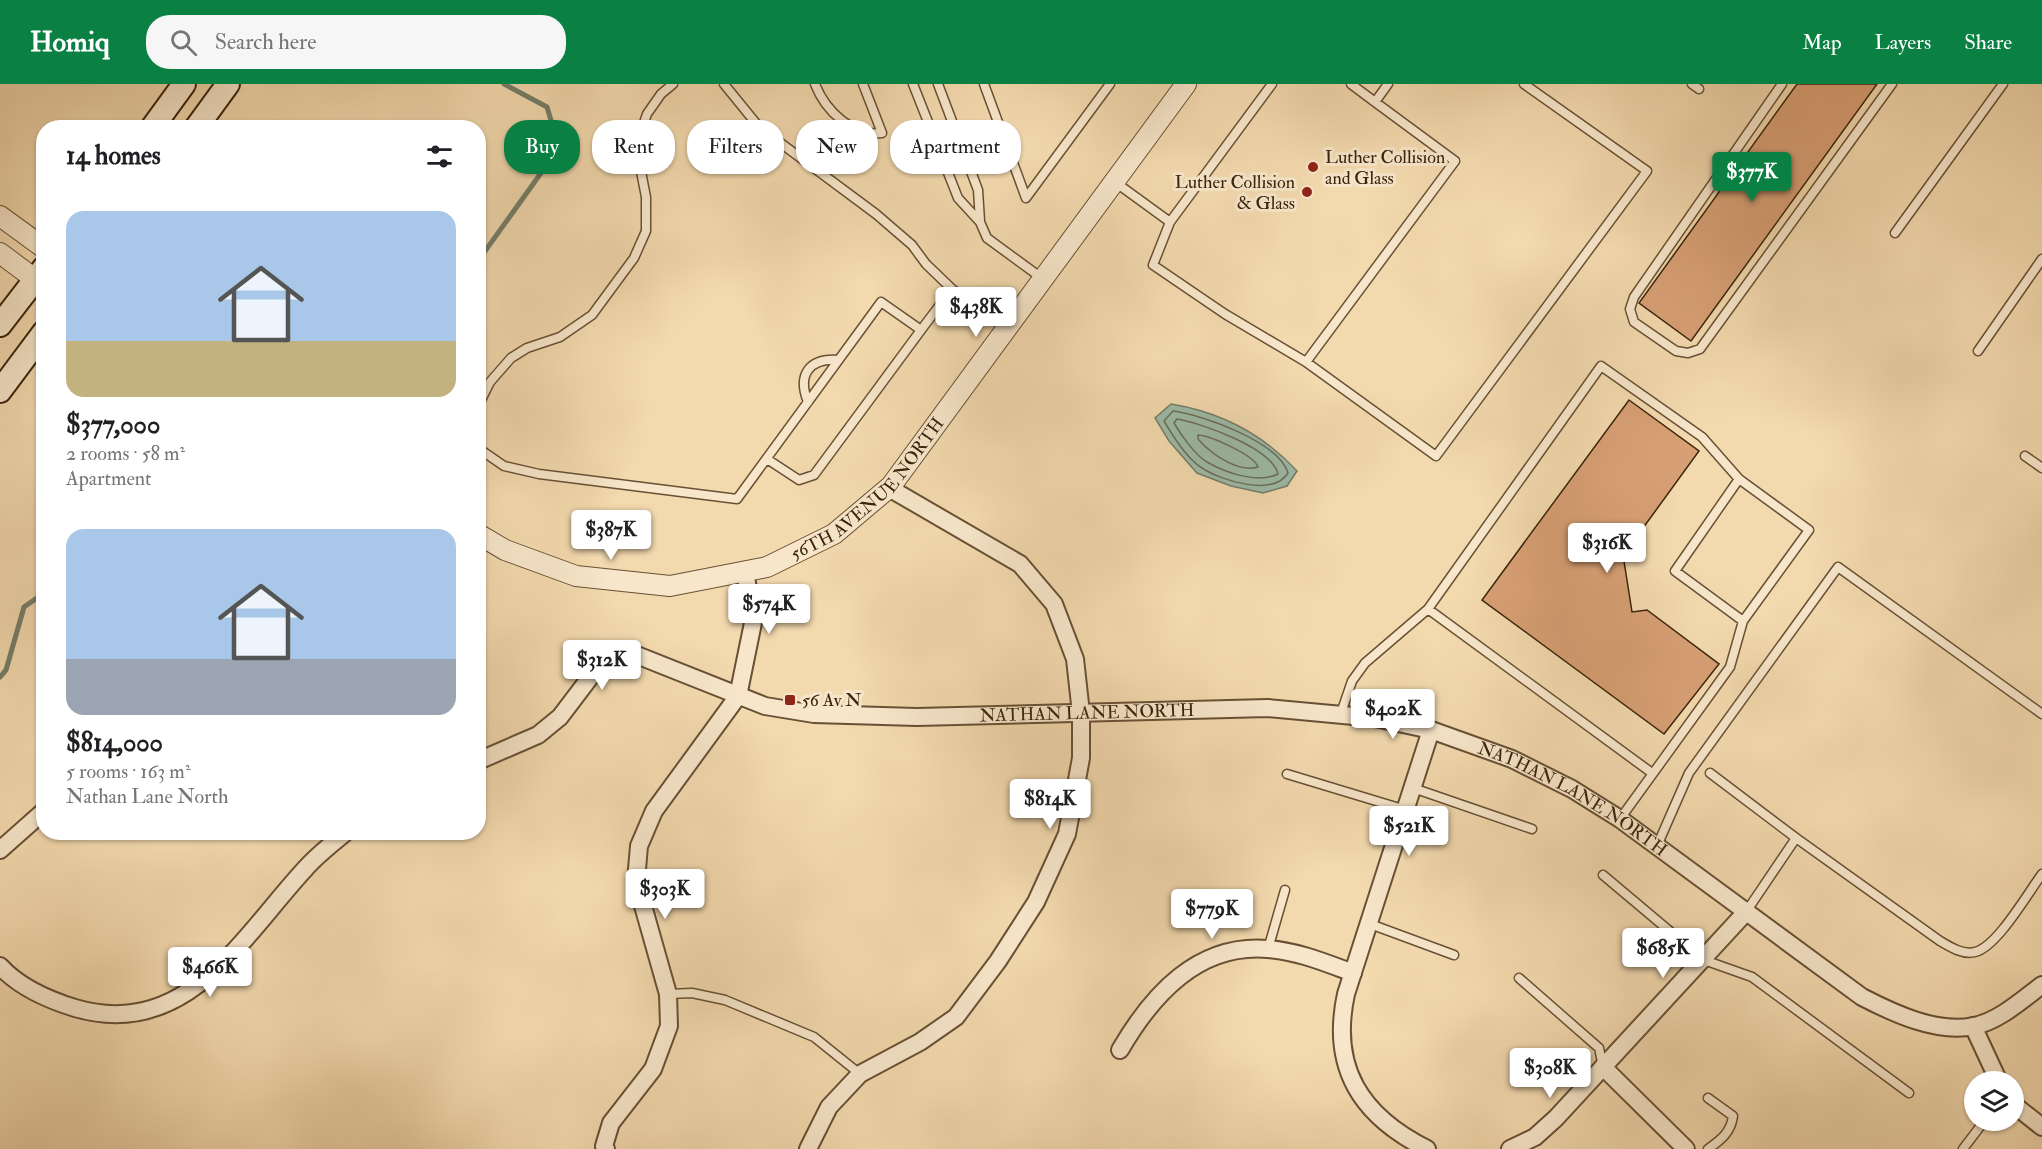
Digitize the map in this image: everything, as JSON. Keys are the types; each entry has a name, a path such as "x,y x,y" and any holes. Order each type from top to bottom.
{"main road":[{"path":"158,120 184,84"},
{"path":"202,120 228,84"},
{"path":"0,325 36,284"},
{"path":"0,391 36,343"}],"street":[{"name":"56TH AVENUE NORTH","path":"745,573 766,567 834,534 889,488 1186,84"},
{"path":"0,216 36,242"},
{"path":"0,253 36,275"},
{"path":"808,1149 829,1107 860,1074 920,1042 956,1017 998,961 1036,902 1067,834 1081,758 1081,713 1075,660 1054,604 1020,564 889,488"},
{"path":"486,539 505,550 576,576 670,586 745,573 754,618 738,696 654,811 639,846 636,881 668,994 669,1026 653,1070 611,1123 604,1146 606,1149"},
{"path":"486,758 538,735 560,717 604,659 624,650 738,696"},
{"name":"NATHAN LANE NORTH","path":"738,696 775,707 814,714 866,718 1268,708 1341,714 1431,730 1512,759 1572,789 1620,819 1862,997 1903,1018 1936,1025 1973,1026"},
{"path":"1419,1147 1378,1115 1362,1097 1347,1068 1341,1046 1340,1021 1353,973 1431,730"},
{"path":"0,850 36,818"},
{"path":"0,966 22,983 61,1004 103,1013 130,1013 157,1007 187,994 211,976 305,868 337,840"},
{"path":"1510,1149 1535,1137 1704,960 1746,912"},
{"path":"1120,1050 1137,1021 1158,994 1184,972 1214,958 1248,949 1268,949 1311,958 1353,973"},
{"path":"1994,1071 1973,1026 2010,1010 2042,985"},
{"path":"1603,1067 1686,1149"},
{"path":"2024,1113 2042,1127"}],"lane":[{"path":"486,390 511,358 527,348 560,337 592,315 634,258 646,231 646,197 636,146 647,114 661,94 673,84"},
{"path":"724,84 759,127 876,214 912,245 926,264 952,289 1008,327"},
{"path":"815,84 821,100 831,112 861,132 871,135 882,133 863,84"},
{"path":"914,84 958,198 980,222 987,238 1044,279"},
{"path":"938,84 978,190 980,222"},
{"path":"984,84 1026,198 1110,84"},
{"path":"1272,84 1170,222 1153,265 1225,314 1306,362 1436,456 1647,171 1524,84"},
{"path":"1306,362 1455,162 1352,84"},
{"path":"1375,102 1388,84"},
{"path":"1782,84 1634,297 1630,309 1634,322 1676,351 1688,354 1700,349 1892,84"},
{"path":"1895,233 2003,84"},
{"path":"1114,182 1170,222"},
{"path":"1978,351 2042,259"},
{"path":"766,459 799,480 814,476 952,289"},
{"path":"486,454 504,466 539,474 737,499 881,302 921,330"},
{"path":"808,402 803,391 803,379 812,366 822,359 838,360"},
{"path":"1341,714 1352,681 1365,663 1428,609 1601,366 1702,437 1739,479 1809,530 1743,621 1730,667 1620,819"},
{"path":"2025,456 2042,468"},
{"path":"1739,479 1675,571 1743,621"},
{"path":"1657,846 1689,773 1838,567 2042,714"},
{"path":"1428,609 1652,773"},
{"path":"1710,773 1796,838 1957,951 1974,953 1986,947 2042,874"},
{"path":"1287,774 1406,810"},
{"path":"1413,788 1532,829"},
{"path":"1746,912 1796,838"},
{"path":"1603,875 1704,960 1752,977 1909,1093"},
{"path":"1268,949 1285,890"},
{"path":"1370,924 1454,955"},
{"path":"1519,978 1599,1048 1603,1067"},
{"path":"668,994 692,993 725,1000 814,1037 860,1074"},
{"path":"1708,1098 1733,1116 1732,1126 1722,1140 1708,1149"},
{"path":"1963,1149 1977,1131"}],"water":[{"path":"1171,404 1207,413 1240,427 1270,446 1297,471 1287,486 1263,493 1231,486 1197,473 1169,441 1155,418"}],"building":[{"path":"1797,84 1877,84 1691,341 1639,303"},
{"path":"1629,400 1699,451 1635,539 1621,542 1632,612 1647,610 1719,664 1664,734 1482,600"}],"waterway":[{"path":"486,250 551,159 556,137 547,107 504,84"},
{"path":"0,677 6,670 24,607 36,599"}],"place":[{"name":"Luther Collision and Glass","path":"1313,167"},
{"name":"Luther Collision & Glass","path":"1307,192"},
{"name":"56 Av N","path":"790,700"}]}
